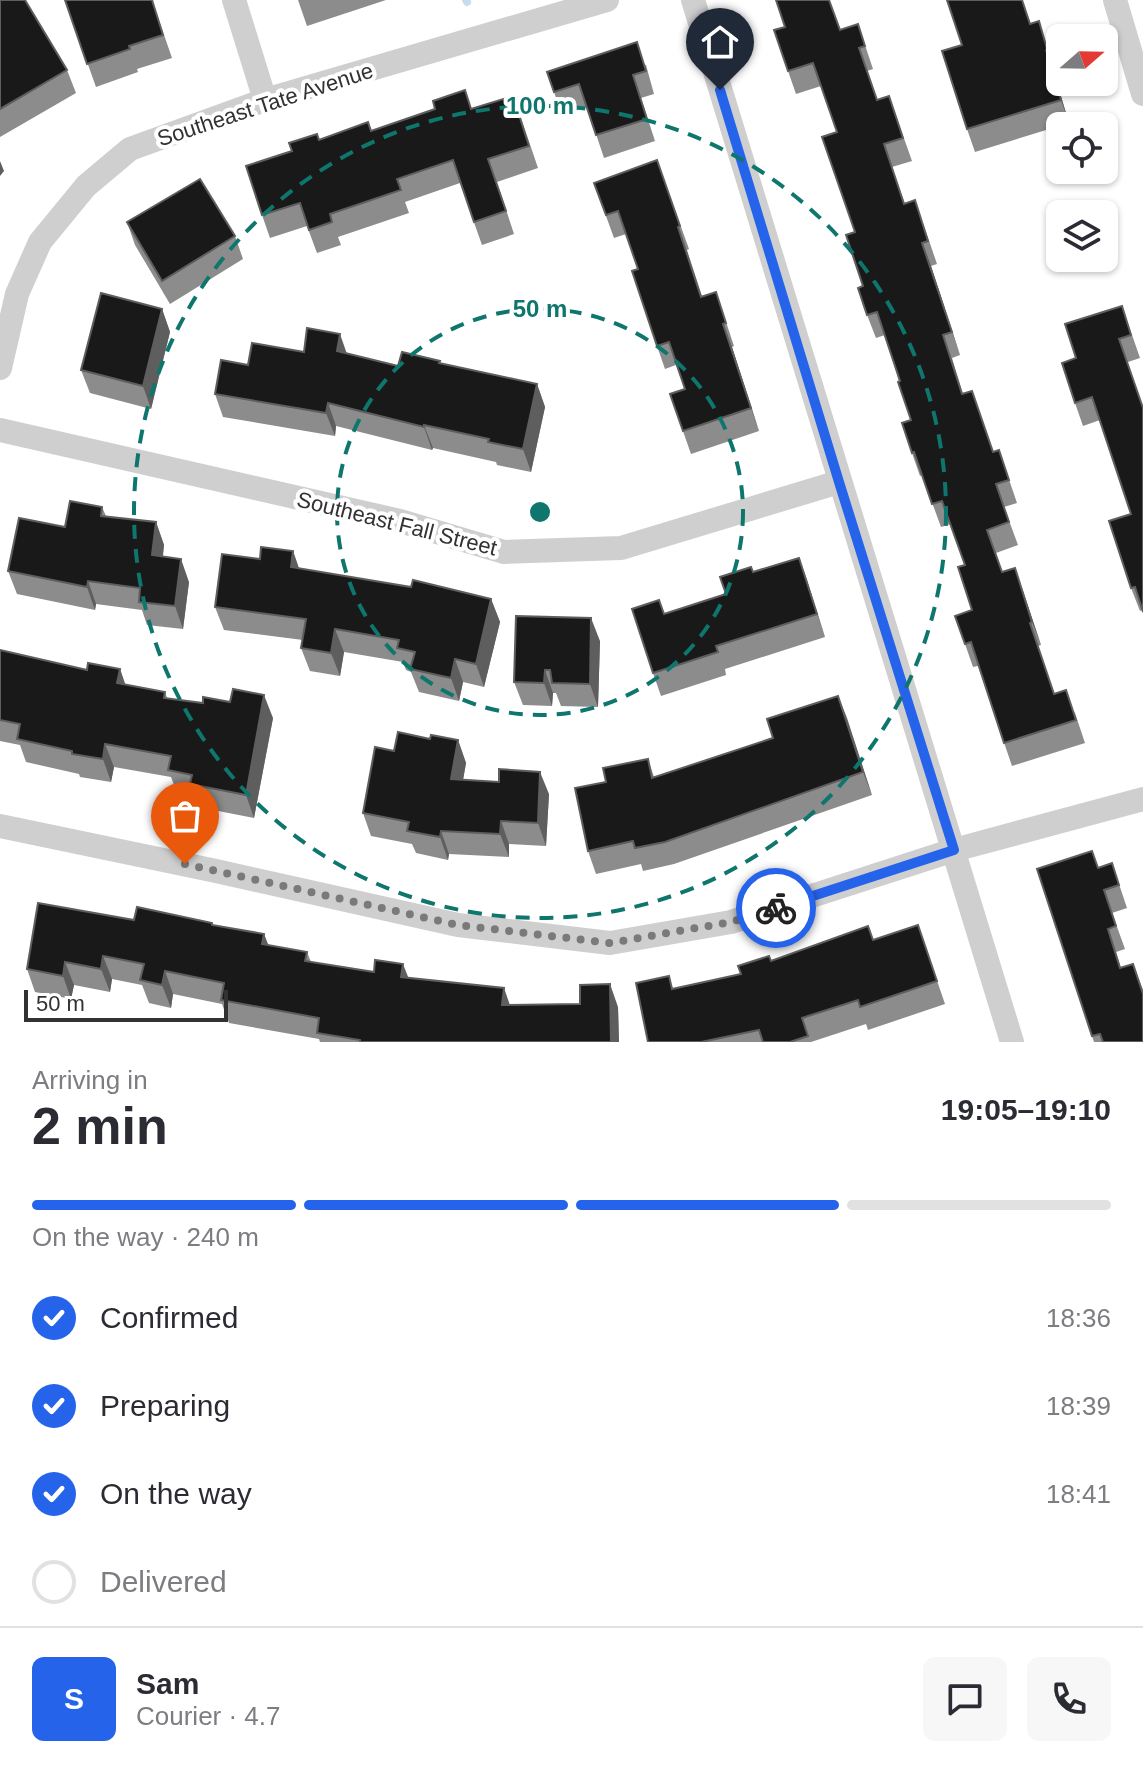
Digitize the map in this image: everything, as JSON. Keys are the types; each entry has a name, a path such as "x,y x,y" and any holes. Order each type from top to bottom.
{"street":[{"path":"234,0 265,100"},
{"name":"Southeast Tate Avenue","path":"0,368 17,294 40,242 86,186 130,149 265,100 607,0"},
{"path":"693,0 1012,1042"},
{"path":"1115,0 1143,94"},
{"name":"Southeast Fall Street","path":"0,430 400,521 504,552 621,548 839,482"},
{"path":"0,826 458,925 610,943 731,922 954,850 1143,799"}],"building":[{"path":"0,0 25,0 67,70 0,109"},
{"path":"65,0 152,0 163,35 87,64"},
{"path":"776,0 829,0 840,30 858,24 865,46 859,48 877,100 889,96 903,138 884,144 904,204 915,200 928,241 922,243 952,332 943,335 962,394 972,391 993,452 999,450 1009,480 996,484 1009,522 987,530 1002,572 1015,568 1054,694 1066,690 1076,720 1004,743 971,642 965,644 955,616 972,610 958,567 965,565 942,501 932,504 912,453 902,423 911,420 900,381 877,312 867,315 858,288 863,286 846,235 855,232 822,137 837,132 813,63 788,71 774,30 785,27"},
{"path":"947,0 1022,0 1030,24 1039,21 1046,46 1046,96 1060,96 1061,100 967,129 942,51 962,45"},
{"path":"637,42 646,71 633,75 647,119 596,135 579,84 554,92 547,72"},
{"path":"465,90 471,109 513,96 529,146 488,159 506,211 474,222 453,160 397,179 401,190 330,214 332,222 309,230 300,203 262,215 246,166 292,151 289,143 317,134 319,140 368,122 371,131 435,109 433,101"},
{"path":"657,160 701,297 716,292 726,323 723,324 751,408 683,431 670,394 685,389 669,342 657,346 632,271 638,269 618,211 606,215 594,183"},
{"path":"200,179 235,236 162,281 127,222"},
{"path":"101,293 162,309 143,386 81,370"},
{"path":"1122,306 1131,335 1119,339 1143,408 1143,612 1135,587 1131,588 1109,521 1131,514 1092,397 1075,403 1062,363 1076,358 1065,324"},
{"path":"307,328 340,334 337,351 398,366 402,352 537,384 523,449 328,403 326,413 215,394 221,360 248,365 252,343 304,352"},
{"path":"70,501 102,507 101,516 156,522 152,555 181,559 175,606 139,602 140,588 88,581 87,587 8,571 19,518 65,527"},
{"path":"261,547 293,551 291,567 411,587 413,580 491,599 476,664 455,659 451,678 410,669 415,652 397,648 399,640 335,629 331,653 301,648 306,619 215,607 222,554 260,559"},
{"path":"799,558 817,614 716,646 718,652 653,673 632,609 659,600 664,614 726,594 720,577 751,567 753,572"},
{"path":"516,616 591,618 590,684 552,683 550,670 545,670 544,683 514,682"},
{"path":"0,650 87,670 88,663 120,669 117,683 165,692 164,698 203,703 203,697 230,702 233,689 264,695 246,795 190,784 192,775 168,770 171,756 105,744 103,759 17,739 20,724 0,720"},
{"path":"838,696 863,772 665,842 635,848 633,841 588,851 575,788 606,782 603,768 648,759 652,778 773,738 767,719"},
{"path":"398,732 430,739 431,735 458,740 451,779 499,782 499,769 540,772 538,823 501,821 500,834 441,831 440,837 407,831 409,822 363,813 375,747 394,751"},
{"path":"1092,851 1098,868 1112,863 1119,885 1104,890 1116,926 1108,929 1120,968 1133,964 1143,994 1143,1042 1103,1042 1100,1034 1092,1036 1037,869"},
{"path":"38,903 134,920 137,907 264,934 262,944 307,952 305,961 374,972 375,960 403,964 401,977 504,988 502,1005 580,1004 580,985 610,984 611,1042 360,1042 317,1033 319,1018 221,1000 224,983 165,971 162,985 140,980 144,964 103,956 101,969 65,962 63,976 27,969"},
{"path":"918,925 937,981 860,1007 858,1000 802,1018 808,1036 790,1042 763,1042 759,1030 701,1042 648,1042 636,983 669,976 672,989 741,974 738,966 769,956 771,961 868,926 873,940"}],"way so far":[{"path":"185,864 458,925 610,943 731,922 776,908"}],"route":[{"path":"720,90 954,850 776,908"}]}
